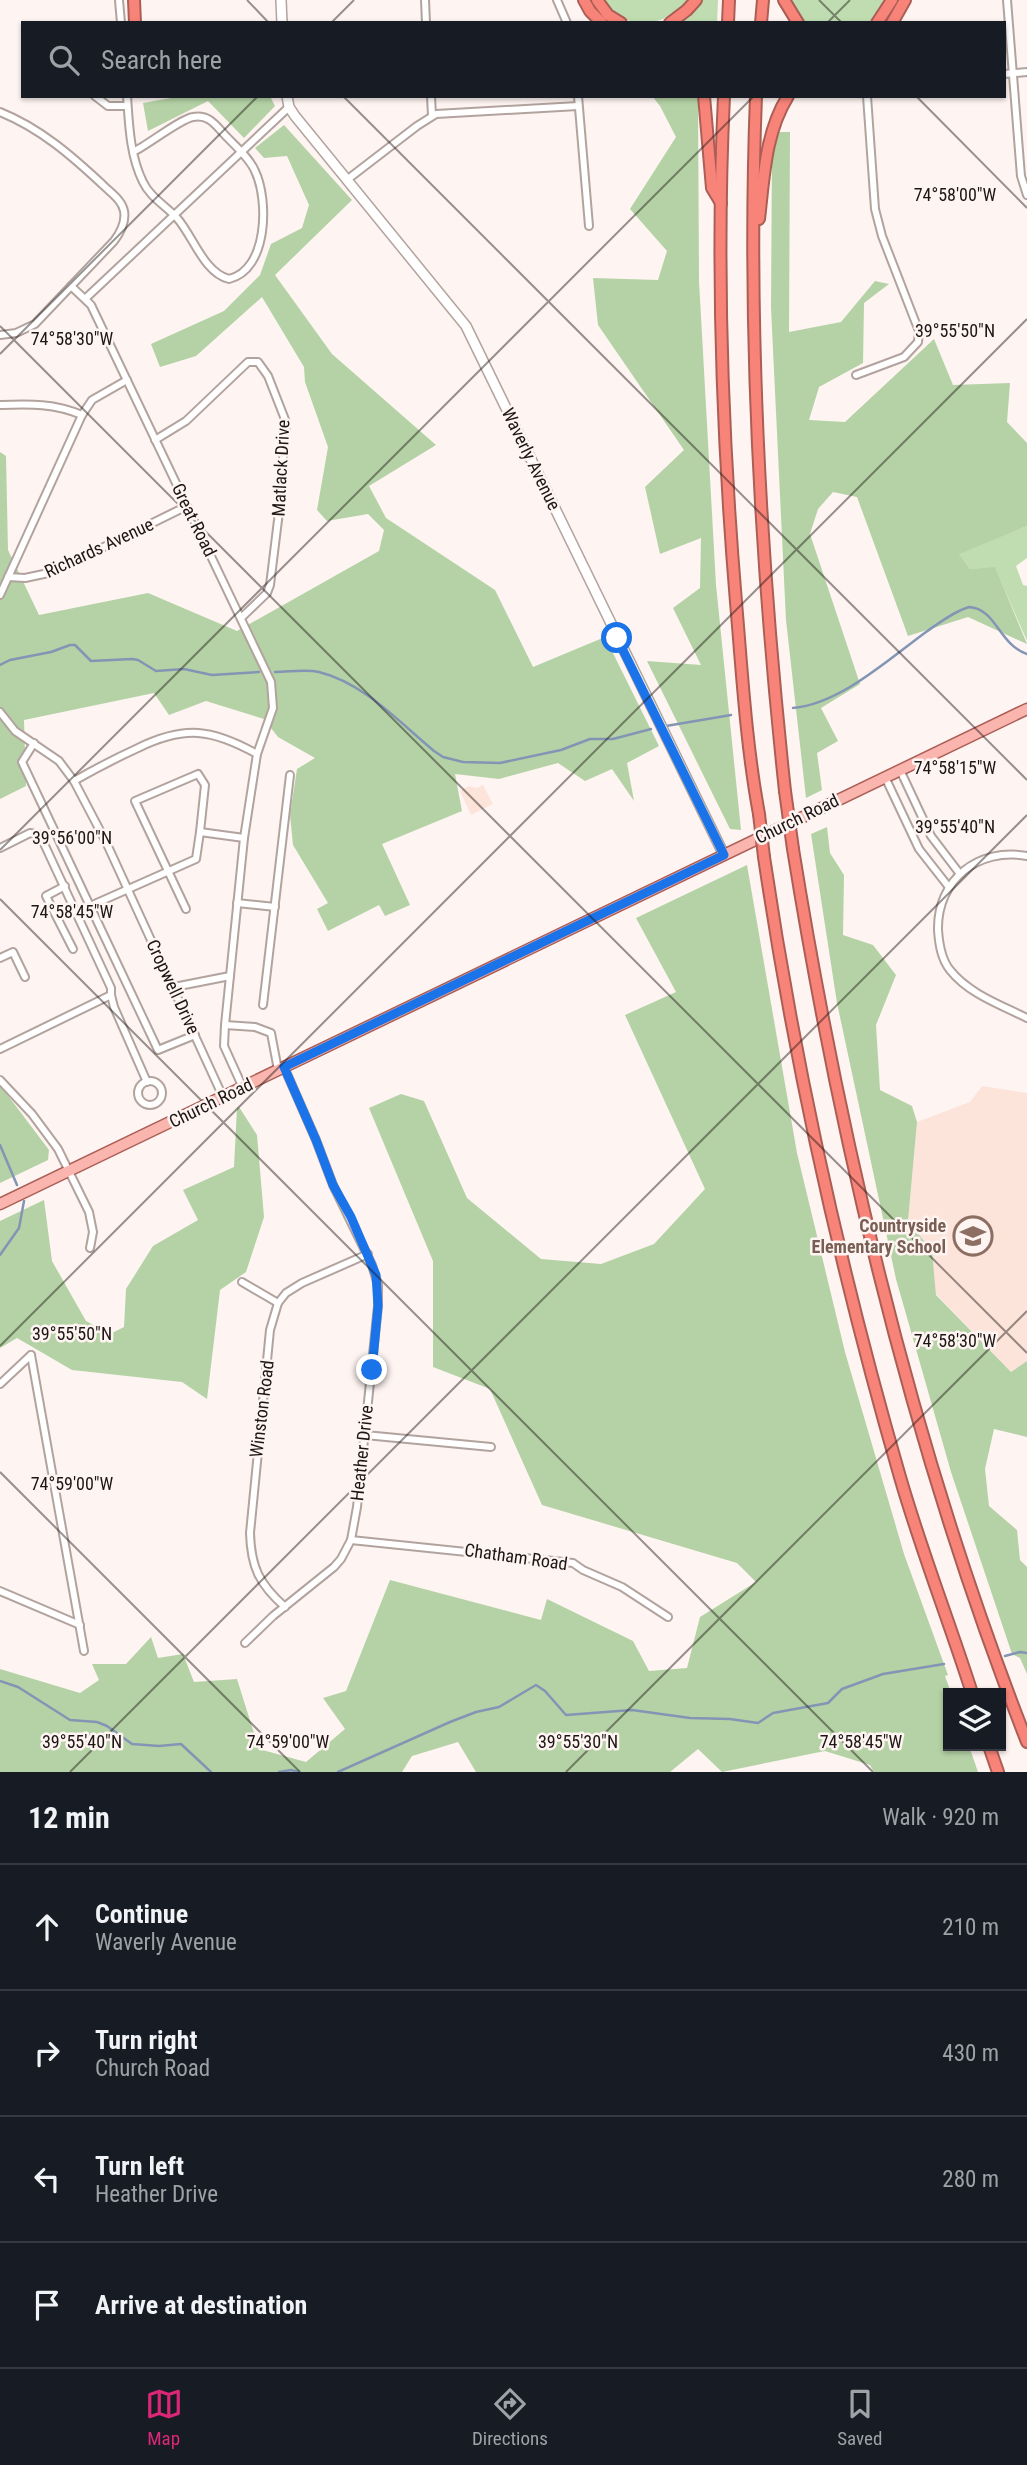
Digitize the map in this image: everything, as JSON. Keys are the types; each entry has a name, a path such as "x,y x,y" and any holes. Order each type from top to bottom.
{"highway":[{"path":"134,0 135,21"},
{"path":"584,0 600,21"},
{"path":"597,0 608,15 618,21"},
{"path":"673,21 696,0"},
{"path":"728,21 729,0"},
{"path":"761,21 762,0"},
{"path":"784,0 796,21"},
{"path":"878,21 892,0"},
{"path":"893,21 905,0"},
{"path":"704,98 712,188 722,204"},
{"path":"724,98 723,349 730,523 742,676 778,950 801,1074 850,1293 904,1488 970,1688"},
{"path":"756,98 752,277 759,492 768,626 793,849 818,998 842,1116 890,1320 959,1552 1027,1742"},
{"path":"752,277 767,152 774,124 787,98"},
{"path":"991,1751 998,1772"}],"main road":[{"name":"Church Road","path":"0,1204 1027,709"}],"street":[{"path":"119,0 121,21"},
{"path":"281,0 282,21"},
{"path":"425,0 426,21"},
{"path":"557,0 566,21"},
{"path":"1007,0 1008,74 1021,176 1027,195"},
{"path":"1008,74 1027,72"},
{"path":"97,98 108,106 127,106"},
{"path":"127,98 133,152 143,183 175,215 219,275 229,279 241,275 259,248 263,222 258,177 252,164 209,119 193,117 133,152"},
{"name":"Waverly Avenue","path":"287,98 289,107 466,326 724,855"},
{"path":"431,98 432,116"},
{"path":"578,98 589,226"},
{"path":"856,375 904,357 914,349 919,331 886,248 875,209 867,98"},
{"path":"348,179 432,116 443,113 578,106"},
{"path":"71,286 86,298 289,107"},
{"path":"0,112 66,151 114,196 124,209 119,234 35,324 16,333 0,335"},
{"name":"Great Road","path":"86,298 267,670 272,689 273,708 257,754 244,838 225,1024 224,1046 243,1088"},
{"name":"Matlack Drive","path":"155,440 186,422 248,362 258,362 265,369 286,422 278,520 272,576 267,593 242,618"},
{"path":"0,595 82,415 92,400 102,392 127,380"},
{"path":"0,405 63,407 82,415"},
{"name":"Richards Avenue","path":"8,577 25,578 53,572 187,506"},
{"name":"Cropwell Drive","path":"0,712 15,732 60,761 74,781 106,842 174,987 222,1097"},
{"path":"74,781 159,737 179,732 215,734 257,754"},
{"path":"34,743 22,762 159,1050 195,1035"},
{"path":"900,770 931,835 960,874"},
{"path":"90,906 168,871 196,859 205,785 198,774 135,801 168,871 186,909"},
{"path":"263,1005 290,775"},
{"path":"885,777 919,849 948,886"},
{"path":"200,832 244,838"},
{"path":"0,848 30,833 40,835 107,980 114,1007 148,1082"},
{"path":"1027,856 997,855 960,874 948,886 938,919 941,953 948,969 968,987 1027,1018"},
{"path":"65,886 46,896 73,949"},
{"path":"237,902 275,907"},
{"path":"0,958 13,952 24,977"},
{"path":"174,987 230,976"},
{"path":"0,1049 111,995"},
{"path":"225,1024 255,1027 271,1033 281,1069"},
{"name":"Heather Drive","path":"245,1643 334,1567 351,1540 378,1306 376,1275 368,1254 333,1185 316,1140 281,1069"},
{"path":"0,1080 58,1149 91,1217 93,1232 90,1248"},
{"path":"242,1282 278,1303 286,1293 302,1283 368,1254"},
{"name":"Winston Road","path":"278,1303 270,1330 250,1533 251,1550 258,1576 285,1607"},
{"path":"0,1384 31,1355 83,1651"},
{"path":"365,1435 491,1447"},
{"name":"Chatham Road","path":"351,1540 573,1563 622,1587 668,1617"},
{"path":"0,1591 80,1625"}],"shaded area":[{"path":"483,785 493,804 471,815 460,791 469,786 477,788"},
{"name":"Countryside Elementary School","path":"982,1086 1027,1093 1027,1361 1011,1372 936,1294 931,1251 908,1221 917,1122 970,1102"}],"green space":[{"path":"603,0 690,0 669,16 657,21 631,21 613,11"},
{"path":"702,0 718,0 717,21 681,21"},
{"path":"790,0 887,0 871,21 803,21"},
{"path":"171,98 271,98 275,106 244,138 208,101 148,131 143,103"},
{"path":"654,98 698,99 699,281 716,585 741,830 730,829 647,661 701,665 673,608 700,588 701,538 660,554 645,487 684,450 598,325 593,278 658,280 667,251 630,209 676,137"},
{"path":"284,125 352,200 275,275 332,354 436,445 369,486 386,518 495,590 533,667 605,637 659,746 627,763 634,801 612,769 585,781 558,763 499,779 455,774 462,811 382,844 410,905 385,916 379,905 328,931 317,909 328,903 293,845 290,815 297,769 315,758 278,737 264,719 206,701 169,715 154,693 24,720 26,786 0,799 0,452 6,456 8,550 39,615 148,593 237,631 379,551 384,530 368,514 327,521 317,510 328,447 305,382 304,367 262,297 196,356 160,367 151,344 224,311 260,275 271,244 302,228 309,205 287,156 264,158 255,148"},
{"path":"776,132 790,132 789,332 841,322 875,281 889,284 864,303 863,363 819,387 809,420 845,422 934,339 953,385 1010,383 1007,422 1027,443 1027,526 959,554 970,569 995,567 1027,644 968,617 908,636 857,497 833,492 818,509 810,534 860,684 821,708 838,741 817,753 822,790 806,798 786,620 771,308 772,151"},
{"path":"1027,526 1027,558 1016,566 1023,585 1027,586 1027,641 995,568 970,569 958,553"},
{"path":"827,827 830,853 844,875 843,935 873,945 896,975 876,1025 880,1090 912,1106 917,1122 908,1221 932,1251 936,1295 1011,1372 1027,1361 1027,1437 994,1429 985,1469 989,1506 1017,1530 1020,1560 1027,1567 1027,1674 1020,1658 1012,1654 951,1472 896,1279 837,1003 811,834"},
{"path":"747,865 797,1153 845,1352 904,1554 948,1675 945,1676 949,1688 943,1688 943,1751 971,1751 978,1772 874,1772 870,1765 825,1751 722,1772 698,1749 670,1772 476,1772 458,1742 412,1756 402,1772 0,1772 0,1669 80,1693 99,1680 92,1664 126,1664 151,1637 158,1658 183,1654 194,1682 237,1679 259,1749 306,1762 345,1729 323,1698 346,1691 390,1580 541,1620 547,1599 633,1641 649,1671 687,1668 700,1617 756,1582 737,1563 542,1505 490,1389 433,1367 433,1261 369,1108 401,1094 424,1101 467,1198 541,1259 601,1264 654,1244 705,1189 625,1015 676,992 636,918"},
{"path":"0,1085 49,1150 48,1160 0,1183"},
{"path":"239,1107 257,1135 264,1217 246,1272 220,1290 207,1399 182,1382 72,1370 17,1338 0,1348 0,1221 44,1200 52,1261 86,1321 110,1334 124,1327 126,1289 153,1246 198,1220 183,1190 234,1167"}],"waterway":[{"path":"793,708 811,705 846,689 941,621 969,607 986,614 1010,643 1027,654"},
{"path":"0,665 10,660 75,645 91,661 132,659 156,671 184,669 212,675 259,672"},
{"path":"275,672 314,671 335,677 381,705 443,757 463,762 500,763 561,750 590,739 613,739 651,729"},
{"path":"666,726 731,715"},
{"path":"0,1145 17,1185"},
{"path":"0,1255 19,1228 24,1201"},
{"path":"1005,1656 1027,1653"},
{"path":"338,1772 450,1722 499,1707 536,1685 545,1691 566,1715 632,1710 758,1723 773,1713 828,1703 842,1689 883,1674 944,1664"},
{"path":"0,1681 18,1687 70,1720 97,1722 107,1726 132,1744 181,1744 211,1772"},
{"path":"279,1772 299,1772"}],"place":[{"name":"Countryside Elementary School","path":"973,1236"}],"route":[{"path":"372,1370 378,1306 376,1275 351,1217 333,1185 284,1067 724,855 617,638"}]}
